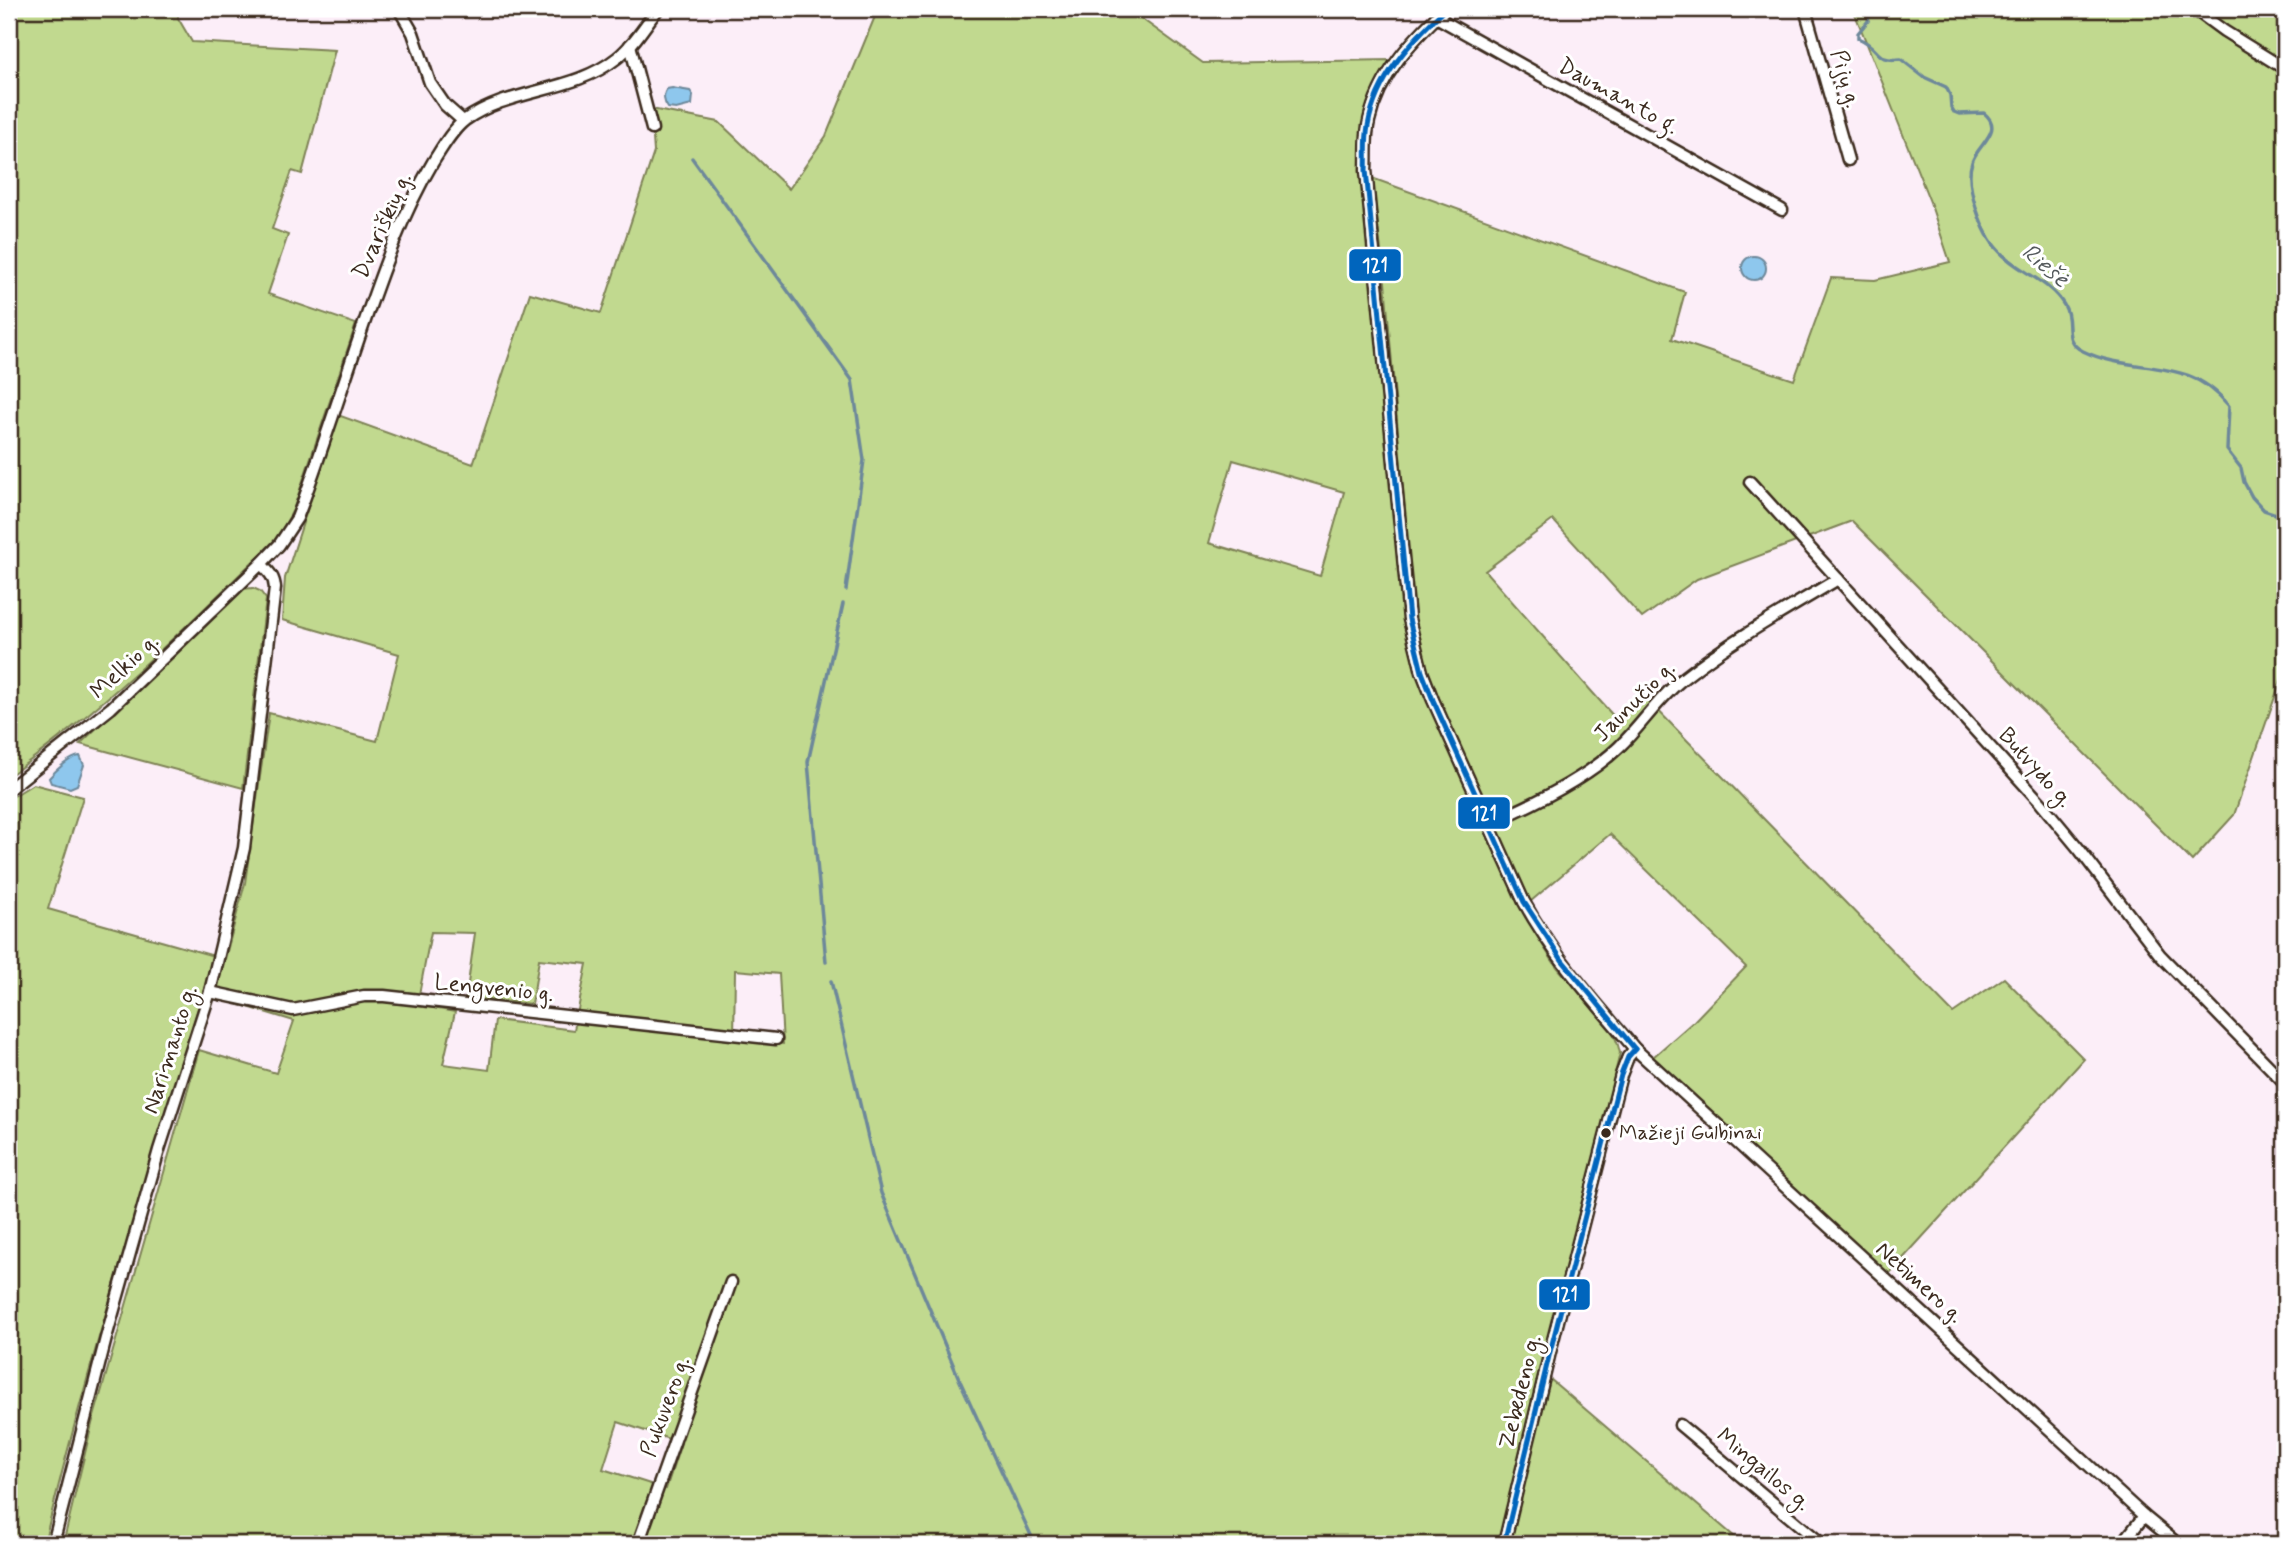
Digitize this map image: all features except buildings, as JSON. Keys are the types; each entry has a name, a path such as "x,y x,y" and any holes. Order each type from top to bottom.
{"street":[{"path":"399,9 413,33 430,83 445,105 463,121"},
{"name":"Dvariškių g.","path":"261,564 279,545 297,518 383,266 418,188 439,153 463,121 505,101 584,77 618,57 658,9"},
{"name":"Netimero g.","path":"1445,9 1407,47 1387,76 1375,100 1368,121 1366,170 1409,619 1414,644 1433,700 1524,902 1542,934 1565,965 1635,1049 2144,1516 2178,1544"},
{"name":"Pijų g.","path":"1805,9 1849,160"},
{"path":"2194,9 2285,69"},
{"name":"Daumanto g.","path":"1436,18 1782,210"},
{"path":"630,45 652,129"},
{"name":"Butvydo g.","path":"1750,482 2040,802 2160,956 2285,1083"},
{"name":"Melkio g.","path":"9,789 111,708 261,564"},
{"name":"Narimanto g.","path":"53,1544 106,1338 159,1150 210,992 244,848 275,588 275,579 261,564"},
{"name":"Jaunučio g.","path":"1490,823 1580,777 1617,749 1663,696 1684,677 1753,629 1838,579"},
{"name":"Lengvenio g.","path":"210,992 293,1010 364,996 384,996 776,1039"},
{"name":"Zebedeno g.","path":"1504,1544 1621,1075 1628,1057 1635,1049"},
{"name":"Pukuvero g.","path":"638,1544 731,1282"},
{"name":"Mingailos g.","path":"1680,1425 1822,1544"},
{"path":"2122,1544 2144,1516"}],"green space":[{"path":"9,9 178,9 178,18 192,42 335,50 302,174 292,171 272,229 288,235 268,294 356,324 293,510 278,537 115,692 9,776"},
{"path":"878,9 1128,9 1203,63 1392,60 1370,106 1361,157 1404,621 1421,687 1534,931 1558,968 1595,1007 1611,1029 1620,1053 1500,1544 63,1544 92,1424 199,1050 276,1073 294,1021 215,997 245,883 269,713 377,741 399,654 282,620 285,578 338,415 473,464 530,293 601,313 654,152 651,109 719,122 789,189 826,136","holes":["1233,460 1344,492 1320,576 1209,543","431,932 475,933 466,998 532,1004 539,959 587,964 574,1030 495,1020 489,1070 443,1064 455,1012 417,1005","735,970 779,974 783,1044 734,1039","618,1422 681,1443 666,1489 603,1469"]},
{"path":"1853,9 2285,9 2285,668 2234,815 2192,861 1852,521 1697,579 1642,618 1553,520 1485,571 1616,719 1643,695 1953,1013 2004,978 2084,1059 1888,1275 1653,1057 1694,1021 1746,967 1610,834 1530,902 1519,881 1420,649 1414,618 1385,282 1372,178 1685,292 1672,339 1794,380 1831,278 1875,280 1950,262 1930,202"},
{"path":"253,588 260,591 266,599 243,788 80,744 242,589"},
{"path":"33,784 83,797 48,909 214,956 103,1322 44,1544 9,1544 9,799"},
{"path":"1550,1379 1743,1544 1509,1544"}],"water":[{"path":"667,89 690,91 693,95 692,105 668,108 664,94"},
{"path":"1754,256 1765,263 1766,268 1759,279 1754,280 1743,273 1742,268 1749,257"},
{"path":"80,756 84,765 77,785 70,788 51,783 49,778 55,771"}],"waterway":[{"name":"Riešė","path":"1870,9 1868,21 1858,33 1858,38 1881,56 1901,59 1924,77 1946,87 1954,112 1984,113 1990,119 1991,131 1975,155 1970,172 1976,209 1987,234 1999,251 2058,296 2067,311 2070,336 2076,347 2122,363 2178,372 2213,390 2229,406 2227,450 2241,468 2244,482 2252,497 2264,510 2285,517"},
{"path":"692,158 852,380 864,460 846,590"},
{"path":"826,962 808,762 843,604"},
{"path":"831,981 881,1193 960,1381 1035,1544"}],"transit line":[{"name":"121","path":"1445,9 1408,47 1387,76 1372,109 1367,137 1366,170 1409,619 1422,672 1433,700 1524,902 1562,960 1635,1049"},
{"name":"121","path":"1504,1544 1621,1075 1628,1057 1635,1049"}],"place":[{"name":"Mažieji Gulbinai","path":"1606,1133"}]}
